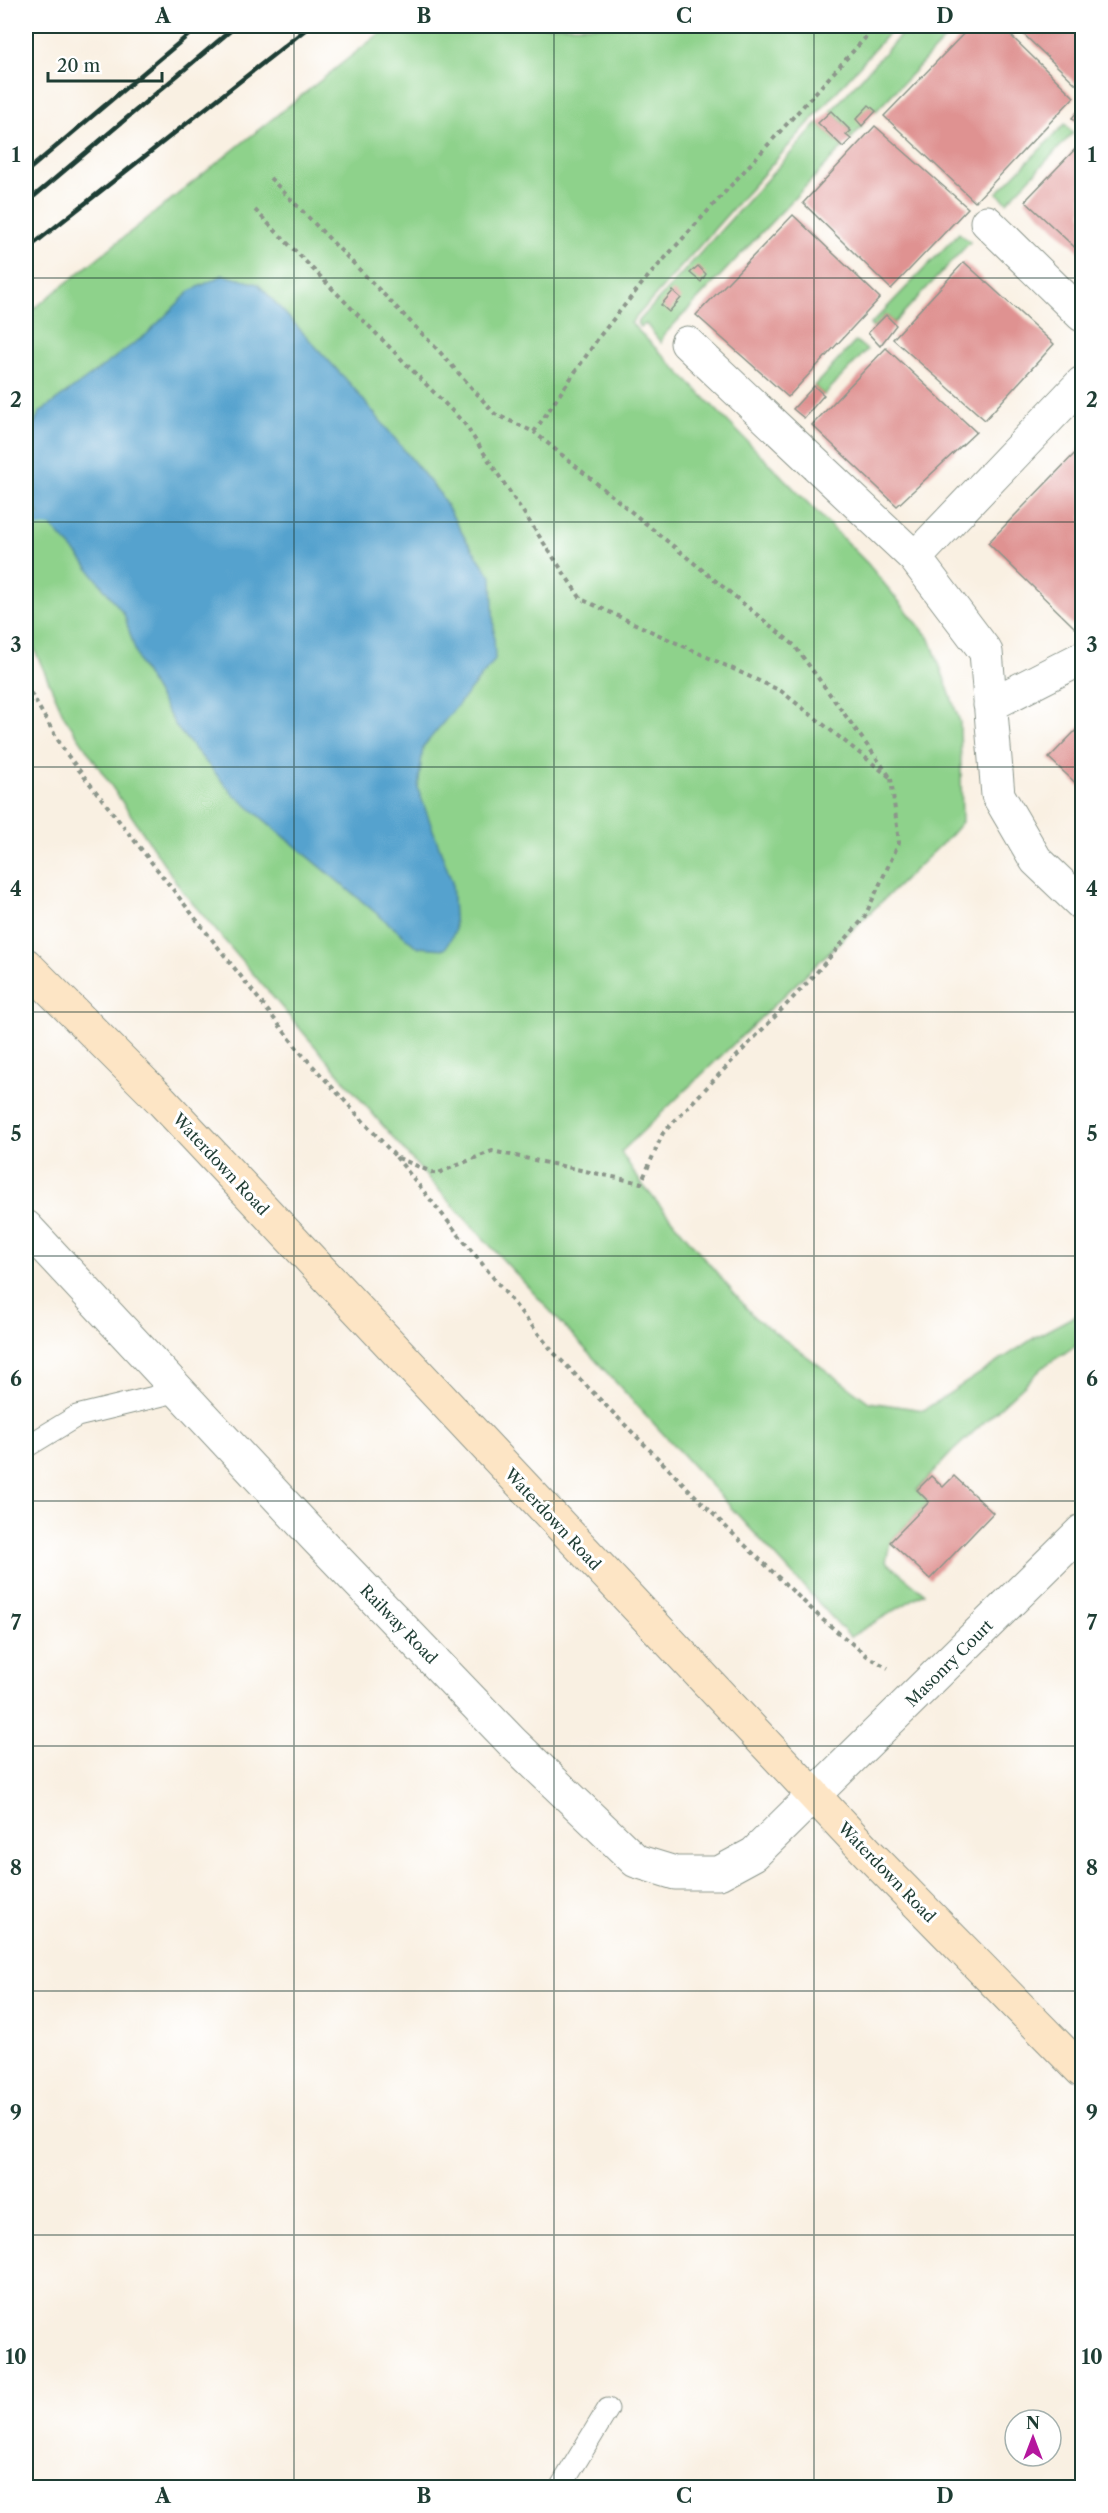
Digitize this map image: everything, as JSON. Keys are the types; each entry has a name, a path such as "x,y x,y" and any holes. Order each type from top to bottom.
{"main road":[{"name":"Waterdown Road","path":"26,964 161,1100 869,1854 1083,2071"}],"street":[{"path":"987,222 1083,315"},
{"path":"687,343 915,558 986,652 998,795 1036,860 1083,904"},
{"path":"915,558 1083,383"},
{"path":"990,705 1083,658"},
{"name":"Railway Road","path":"26,1227 314,1536 512,1742 636,1861 675,1873 719,1873 754,1854 815,1795"},
{"name":"Masonry Court","path":"815,1795 1083,1531"}],"lane":[{"path":"26,1447 77,1416 179,1391"},
{"path":"560,2487 608,2409"}],"path":[{"path":"534,432 599,337 645,280 876,26"},
{"path":"270,178 438,350 495,414 534,432 794,645 891,778 899,843 864,918 809,981 663,1133 641,1184 492,1151 435,1174 396,1157"},
{"path":"255,210 464,423 581,599 781,691 891,778"},
{"path":"26,685 65,752 211,941 301,1053 396,1157 554,1353 728,1529 823,1620 867,1656 888,1668"}],"green space":[{"path":"389,26 895,26 631,323 868,564 930,639 960,722 962,822 621,1152 641,1183 754,1317 869,1402 924,1410 1037,1336 1082,1312 1082,1342 1047,1364 952,1452 917,1490 929,1502 890,1542 886,1562 924,1593 850,1637 426,1176 183,892 64,716 26,630 26,315"},
{"path":"909,26 933,26 946,38 876,111 870,106 862,126 851,139 846,135 851,131 831,111"},
{"path":"818,123 843,147 663,336 661,343 646,324 640,327 637,323"},
{"path":"1065,124 1073,133 1007,202 997,193"},
{"path":"959,233 970,242 894,323 886,315 873,328 870,325"},
{"path":"856,341 867,350 824,395 814,386"}],"water":[{"path":"223,275 258,284 352,386 440,494 465,538 492,578 495,660 423,747 418,789 452,882 455,931 445,949 417,947 232,793 177,728 139,663 124,614 78,555 26,501 26,444 39,413 147,334 190,291"}],"building":[{"path":"937,26 956,26 947,35"},
{"path":"971,26 1001,26 1074,97 975,202 884,116"},
{"path":"1015,26 1082,26 1082,86 1080,88"},
{"path":"869,105 876,111 862,126 856,119"},
{"path":"1082,106 1082,128 1072,118"},
{"path":"831,111 851,131 846,135 851,139 843,147 818,123"},
{"path":"875,126 968,208 891,289 803,203"},
{"path":"1082,142 1082,254 1025,201"},
{"path":"793,215 880,298 788,397 696,315"},
{"path":"964,262 1054,344 985,420 893,339"},
{"path":"698,266 706,274 701,282 690,273"},
{"path":"673,291 681,298 669,312 661,305"},
{"path":"886,315 896,325 880,346 868,333"},
{"path":"886,348 976,432 897,506 812,425"},
{"path":"814,386 824,395 804,418 793,409"},
{"path":"1082,446 1082,620 1075,628 988,543"},
{"path":"1082,724 1082,789 1049,758"},
{"path":"931,1476 943,1487 954,1476 993,1513 930,1579 890,1542 929,1502 917,1490"}],"waterway":[{"path":"26,523 60,518"}],"railway":[{"path":"26,172 199,26"},
{"path":"26,203 236,26"},
{"path":"26,250 310,26"}]}
